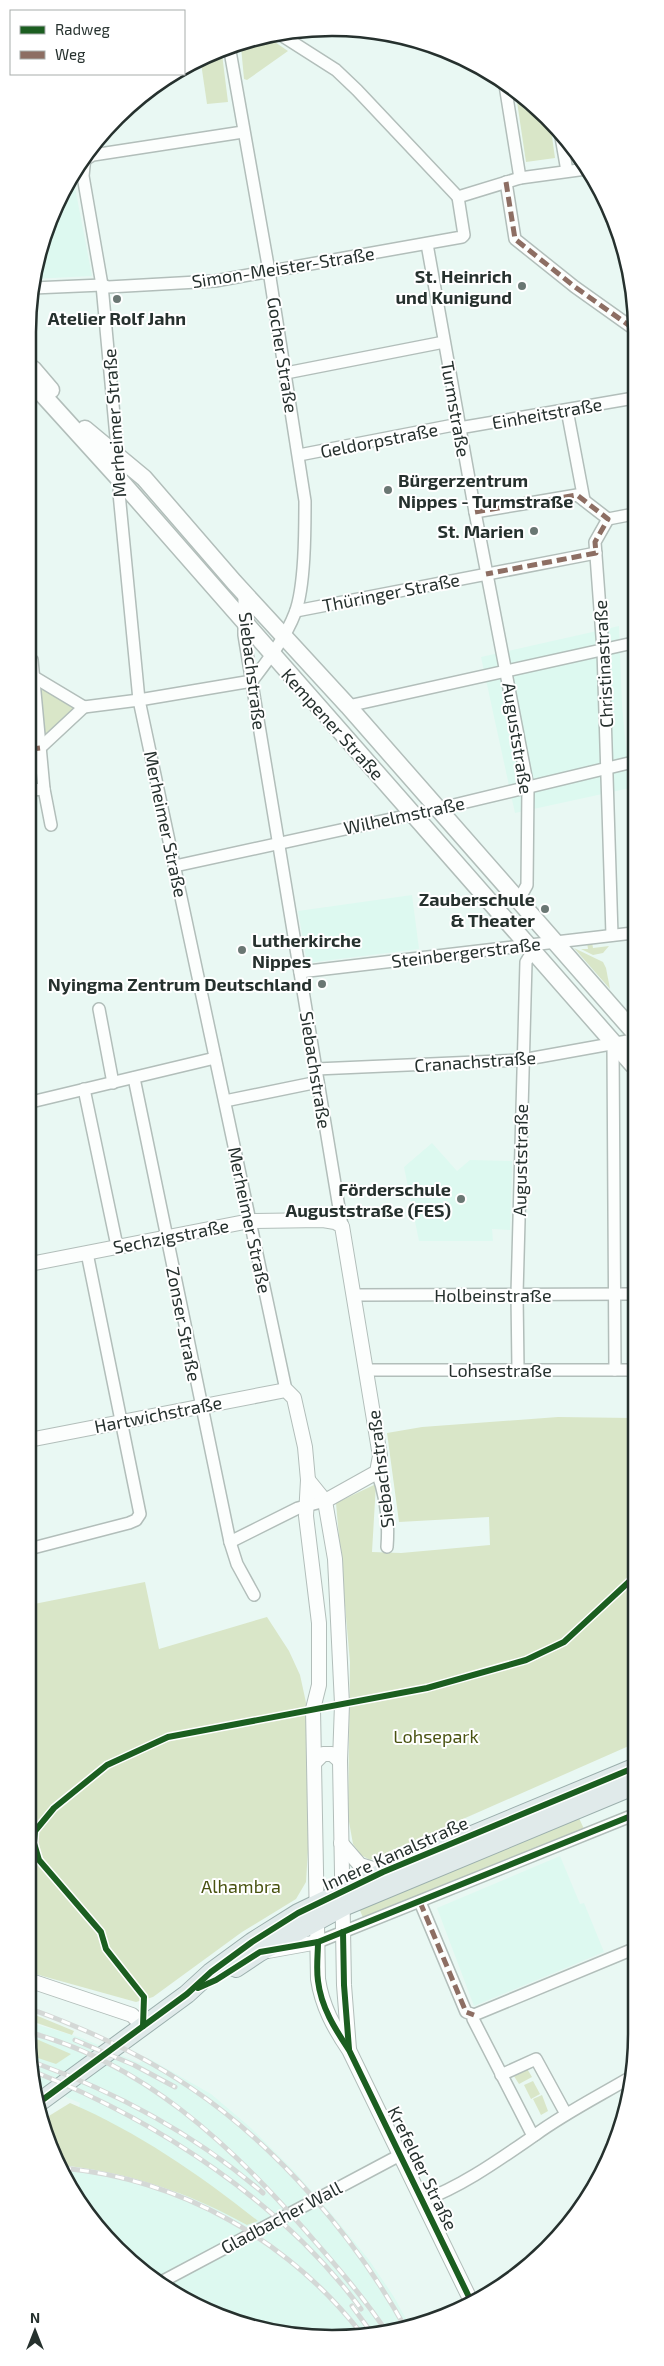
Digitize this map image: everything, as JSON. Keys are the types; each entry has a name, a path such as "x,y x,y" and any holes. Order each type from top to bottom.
{"main road":[{"name":"Kempener Straße","path":"36,373 79,424 144,478 244,593 348,706 628,1025"},
{"name":"Kempener Straße","path":"36,387 120,480 628,1061"},
{"name":"Innere Kanalstraße","path":"343,1899 383,1872 628,1770"},
{"name":"Innere Kanalstraße","path":"44,2099 187,1994 211,1972 252,1942 343,1899 628,1788"},
{"name":"Innere Kanalstraße","path":"187,1994 216,1980 317,1912"}],"street":[{"path":"289,40 336,70 358,90 458,197 520,178 579,170"},
{"name":"Gocher Straße","path":"231,55 269,271 305,501 305,536 296,611 271,654 252,681"},
{"path":"506,93 520,178"},
{"path":"95,155 243,132"},
{"path":"563,147 567,172"},
{"name":"Merheimer Straße","path":"83,174 102,285 120,480 119,493 139,700 286,1390 294,1398 305,1447 308,1480 306,1506 310,1554 318,1600 320,1672 313,1709 317,1912"},
{"path":"506,182 515,239 575,287 628,324"},
{"name":"Simon-Meister-Straße","path":"40,288 102,285 108,287 215,281 462,237 464,235 458,197"},
{"name":"Turmstraße","path":"427,244 486,574"},
{"path":"286,373 444,342"},
{"name":"Einheitstraße","path":"459,426 628,399"},
{"path":"567,410 584,500"},
{"name":"Geldorpstraße","path":"299,455 459,426"},
{"path":"475,512 577,495 608,518 628,515"},
{"name":"Christinastraße","path":"608,518 595,542 604,650 612,935"},
{"name":"Thüringer Straße","path":"296,611 596,554"},
{"name":"Auguststraße","path":"486,574 507,671 528,787 527,885 518,900"},
{"name":"Siebachstraße","path":"244,593 243,622 252,681 342,1226 368,1370 380,1456 377,1472 385,1500 388,1529 387,1547"},
{"path":"348,706 628,644"},
{"path":"36,678 84,707"},
{"path":"40,748 84,707 252,681"},
{"path":"36,701 44,789 51,825"},
{"name":"Wilhelmstraße","path":"175,866 437,809 628,763"},
{"path":"36,790 44,789"},
{"name":"Steinbergerstraße","path":"300,972 529,948 554,941 628,933"},
{"name":"Auguststraße","path":"518,1369 517,1294 522,1060 526,962 529,948"},
{"path":"99,1009 113,1082"},
{"name":"Cranachstraße","path":"316,1069 522,1060 628,1041"},
{"path":"613,1044 615,1370"},
{"path":"36,1101 216,1058"},
{"name":"Zonser Straße","path":"134,1078 230,1542 237,1564 254,1596"},
{"path":"225,1101 318,1082"},
{"path":"84,1089 117,1246"},
{"name":"Sechzigstraße","path":"36,1263 250,1221 323,1220 335,1222 342,1226"},
{"path":"36,1548 129,1523 136,1520 140,1514 87,1253"},
{"name":"Holbeinstraße","path":"355,1295 628,1294"},
{"name":"Lohsestraße","path":"368,1370 628,1370"},
{"name":"Hartwichstraße","path":"36,1439 286,1390"},
{"path":"230,1542 298,1508 325,1500 377,1472"},
{"path":"308,1480 325,1500 335,1559 342,1704 340,1761 343,1899"},
{"path":"320,1672 332,1674 339,1671"},
{"path":"314,1763 323,1754 332,1754 340,1761"},
{"name":"Innere Kanalstraße","path":"260,1952 318,1942 628,1817"},
{"path":"342,1843 352,1858 360,1865 383,1872"},
{"name":"Krefelder Straße","path":"343,1899 345,2001 350,2050"},
{"path":"420,1902 466,2012 474,2016 501,2075 533,2136"},
{"name":"Krefelder Straße","path":"317,1912 318,1979 324,2005 333,2026 350,2050 469,2296"},
{"path":"474,2016 628,1951"},
{"path":"36,1983 132,2015 143,2026"},
{"path":"324,2005 336,2006 345,2001"},
{"path":"501,2075 536,2059 566,2114"},
{"path":"422,2201 441,2195 525,2143 566,2114 624,2081"},
{"name":"Gladbacher Wall","path":"167,2279 400,2155"}],"shaded area":[{"path":"75,186 92,276 41,279 52,237"},
{"path":"619,626 628,788 515,813 481,657"},
{"path":"412,895 419,949 307,963 298,911"},
{"name":"Förderschule Auguststraße (FES)","path":"432,1143 457,1171 470,1160 512,1161 510,1230 492,1229 493,1241 419,1241 404,1167"},
{"path":"560,1856 580,1904 584,1903 604,1952 474,2006 437,1908"},
{"path":"36,2024 82,2038 139,2063 148,2058 211,2094 251,2128 295,2172 330,2212 369,2260 394,2297 407,2320 371,2327 332,2330 274,2324 255,2320 219,2307 168,2280 137,2256 110,2229 86,2198 68,2166 98,2170 144,2181 168,2188 223,2211 227,2197 154,2148 79,2107 80,2103 41,2086"}],"green space":[{"path":"275,42 288,51 247,80 244,79 241,51"},
{"path":"222,58 228,102 207,104 202,67"},
{"path":"517,101 552,135 555,158 526,162"},
{"path":"38,683 78,708 43,739"},
{"path":"587,942 592,942 593,948 609,946 603,953 593,955 581,949 588,949"},
{"path":"574,948 603,962 610,989"},
{"name":"Lohsepark","path":"558,1417 628,1418 628,1746 370,1860 361,1855 353,1844 348,1816 350,1662 336,1503 376,1484 372,1552 401,1553 490,1545 489,1517 399,1522 387,1433 422,1427"},
{"name":"Alhambra","path":"145,1582 159,1649 267,1617 289,1651 300,1675 307,1707 310,1817 306,1882 296,1899 242,1932 153,1997 136,2002 36,1974 36,1604"},
{"path":"578,1816 584,1829 364,1920 359,1908"},
{"path":"36,2015 74,2031 72,2035 36,2023"},
{"path":"36,2039 71,2054 56,2064 37,2058"},
{"path":"526,2067 532,2077 519,2084 512,2073"},
{"path":"533,2081 540,2094 531,2099 524,2085"},
{"path":"542,2095 548,2111 541,2115 533,2099"},
{"path":"70,2103 120,2127 191,2171 258,2221 247,2225 180,2193 156,2185 133,2178 67,2166 48,2117"}],"railway":[{"path":"36,2011 91,2033 152,2064 191,2088 254,2137 284,2166 339,2228 386,2295 402,2322"},
{"path":"36,2035 70,2046 109,2063 146,2085 214,2137 246,2167 305,2230 337,2267 382,2325"},
{"path":"75,2040 134,2065 175,2087"},
{"path":"38,2064 95,2087 154,2117 210,2152 263,2193"},
{"path":"39,2074 127,2115 171,2140 214,2169 256,2200 294,2234 329,2270 361,2309"},
{"path":"69,2169 106,2174 149,2185 190,2201 229,2220 266,2243 300,2270 332,2300 357,2328"},
{"path":"352,2306 368,2327"}],"marked path":[{"path":"506,182 515,239 575,287 628,324"},
{"path":"475,512 577,495 608,519 595,542 596,553 486,574"},
{"path":"36,748 40,748"},
{"path":"420,1902 466,2012 474,2015"}],"cycle path":[{"path":"36,1830 54,1808 107,1765 168,1737 427,1688 526,1660 564,1642 628,1583"},
{"path":"44,2099 187,1994 211,1972 252,1942 298,1913 383,1872 628,1770"},
{"path":"198,1988 216,1980 260,1952 318,1942 628,1817"},
{"path":"36,1850 39,1860 101,1932 106,1949 144,1997 143,2026"},
{"path":"343,1932 344,1985 349,2049"},
{"path":"318,1942 317,1976 325,2009 349,2050 469,2296"}],"place":[{"name":"St. Heinrich und Kunigund","path":"522,286"},
{"name":"Atelier Rolf Jahn","path":"117,299"},
{"name":"Bürgerzentrum Nippes - Turmstraße","path":"388,490"},
{"name":"St. Marien","path":"534,531"},
{"name":"Zauberschule & Theater","path":"545,909"},
{"name":"Lutherkirche Nippes","path":"242,950"},
{"name":"Nyingma Zentrum Deutschland","path":"322,984"},
{"name":"Förderschule Auguststraße (FES)","path":"461,1199"}]}
